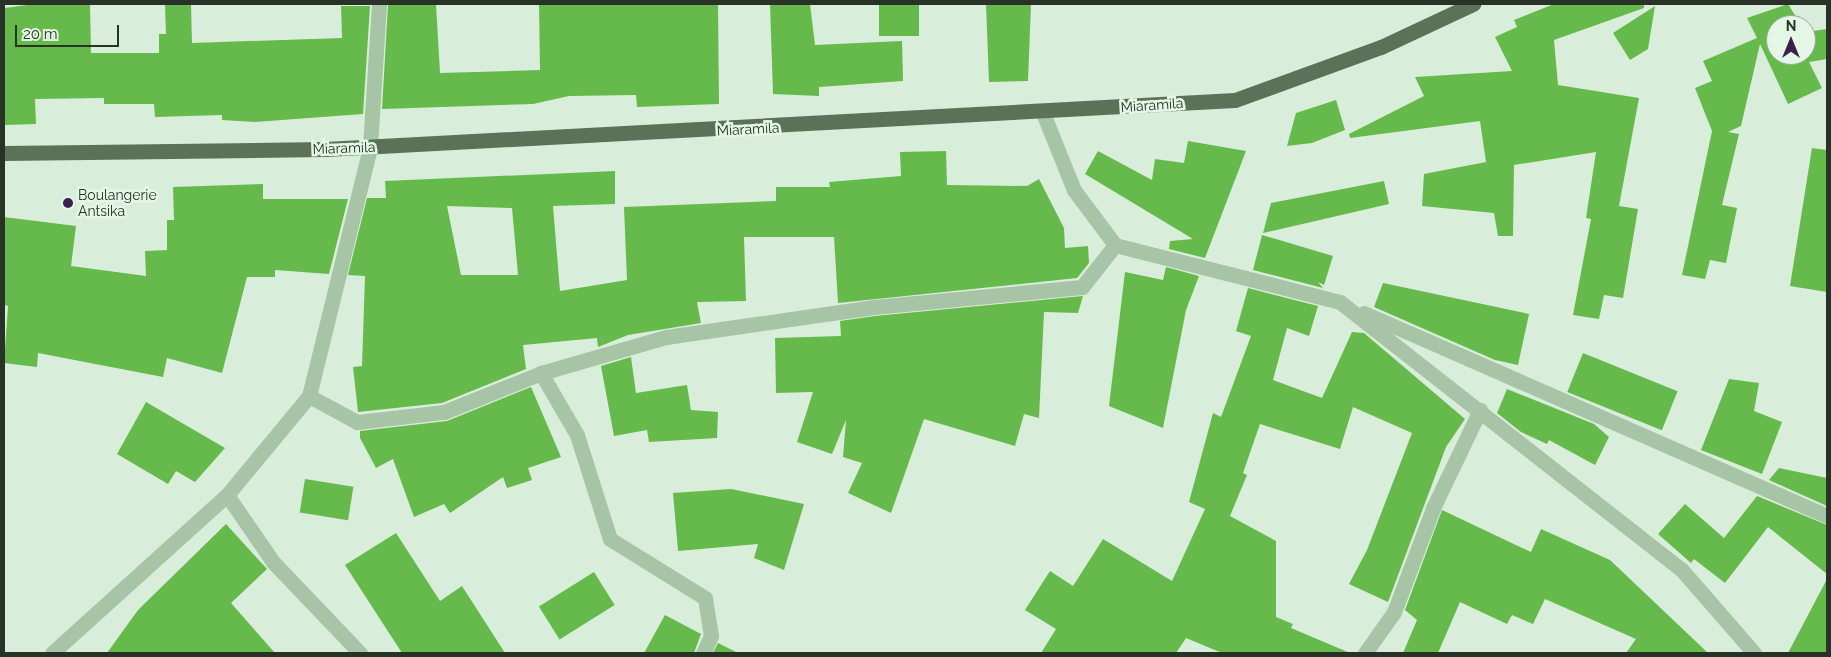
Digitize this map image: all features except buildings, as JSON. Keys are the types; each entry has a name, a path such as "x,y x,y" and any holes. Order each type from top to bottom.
{"main road":[{"name":"Miaramila","path":"4,153 370,147 1043,113 1235,100 1381,47 1473,4"}],"street":[{"path":"52,653 227,495 309,396 370,147 379,4"},
{"path":"1043,113 1074,190 1116,245 1340,302 1827,516"},
{"path":"309,396 356,422 444,412 541,373 666,337 874,307 1082,287 1116,245"},
{"path":"1340,302 1682,569 1754,653"},
{"path":"541,373 577,435 610,539 705,598 711,636 703,653"},
{"path":"1366,653 1394,612 1433,508 1480,410"},
{"path":"227,495 273,562 360,653"}],"place":[{"name":"Boulangerie Antsika","path":"68,203"}]}
